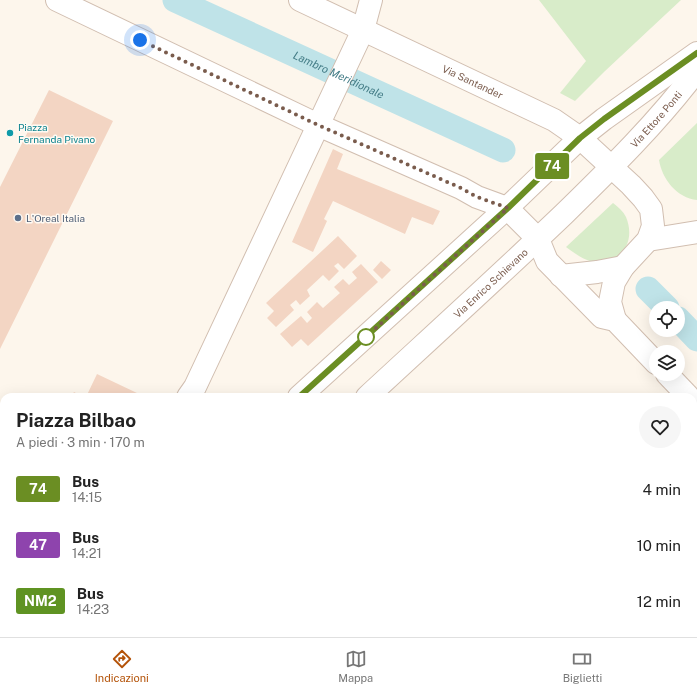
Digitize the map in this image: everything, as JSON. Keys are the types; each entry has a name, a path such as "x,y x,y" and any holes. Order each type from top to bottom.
{"street":[{"path":"57,0 318,125 461,188 477,197 508,208 538,239 547,262 602,317 615,320"},
{"name":"Via Santander","path":"300,0 359,37 554,120 580,138 612,167 635,189 651,209 653,226 648,240"},
{"path":"192,392 359,37 371,0"},
{"path":"303,393 508,208 580,138 604,119 697,53"},
{"name":"Via Ettore Ponti","path":"612,167 684,87 697,70"},
{"name":"Via Enrico Schievano","path":"371,393 538,239 612,167"},
{"path":"649,355 615,320 610,302 614,282 622,267 648,240 697,232"},
{"path":"561,276 597,272 622,267"},
{"path":"674,381 685,393"}],"green space":[{"path":"539,0 681,0 575,101 560,93 586,61"},
{"path":"697,123 697,200 683,196 672,186 663,174 659,160"},
{"path":"613,203 625,215 629,227 627,244 623,251 609,260 600,262 587,260 566,247"}],"building":[{"path":"49,90 113,121 0,349 0,187"},
{"path":"333,149 343,154 337,169 440,211 433,225 412,217 405,234 333,201 324,219 327,221 313,252 292,242"},
{"path":"338,236 357,256 344,269 338,263 334,266 339,271 329,281 323,275 307,290 310,296 300,305 296,300 290,305 294,310 276,327 267,318 274,311 266,303"},
{"path":"381,261 391,270 382,279 373,270"},
{"path":"361,264 378,282 308,346 301,339 292,347 280,334 301,316 307,323 312,318 307,312 317,302 323,308 340,293 334,287 343,279 349,285 357,278 352,272"},
{"path":"97,374 137,393 88,393"}],"waterway":[{"name":"Lambro Meridionale","path":"175,0 503,150"},
{"name":"Lambro Meridionale","path":"648,289 660,301"},
{"name":"Lambro Meridionale","path":"685,326 697,339"}],"bus line":[{"name":"74","path":"303,393 508,208 580,138 604,119 697,53"}],"place":[{"name":"Piazza Fernanda Pivano","path":"10,133"},
{"name":"L'Oreal Italia","path":"18,218"}],"route":[{"path":"140,40 318,125 461,188 477,197 508,208 366,337"}]}
